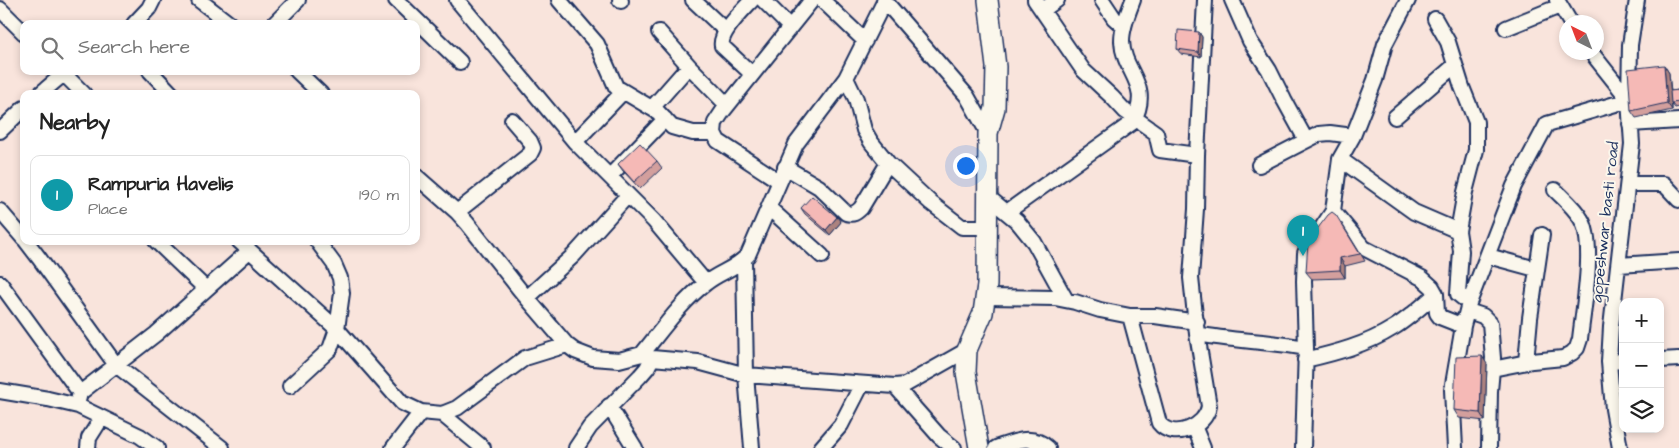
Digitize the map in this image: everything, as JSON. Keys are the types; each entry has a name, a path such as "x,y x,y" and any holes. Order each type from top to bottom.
{"street":[{"path":"138,20 149,8 153,0"},
{"path":"199,0 225,20"},
{"path":"278,20 298,0"},
{"path":"396,0 417,20"},
{"path":"457,0 575,142 654,221 706,283"},
{"path":"559,0 597,44 616,87 652,108 672,126 693,133 714,133"},
{"path":"693,0 726,31"},
{"path":"752,0 726,31 721,41 722,46 752,74"},
{"path":"763,0 790,27"},
{"path":"780,181 718,141 714,133 715,123 728,104 812,0"},
{"path":"822,0 865,41"},
{"path":"576,448 590,427 647,368 647,356 690,298 706,283 738,266 744,260 755,243 796,144 846,78 884,0 967,96 988,133"},
{"path":"979,448 966,372 968,350 983,314 985,297 988,227 988,133 994,108 996,67 988,0"},
{"path":"1057,0 1039,5 1073,58 1083,70 1125,111 1156,133 1160,150 1196,155"},
{"path":"1102,0 1114,18 1124,27"},
{"path":"1007,212 1126,128 1136,118 1141,99 1140,90 1124,52 1122,41 1132,0"},
{"path":"1130,316 1160,423 1164,429 1171,432 1181,432 1194,426 1208,413 1209,406 1191,278 1196,209 1196,155 1205,0"},
{"path":"1232,0 1250,41 1269,70 1306,140"},
{"path":"1303,448 1306,354 1304,253 1333,211 1340,159 1354,136 1386,44 1408,0"},
{"name":"gopeshwar basti road","path":"1620,448 1612,410 1616,362 1611,328 1632,144 1629,100 1630,45 1637,0"},
{"path":"1506,28 1558,3 1566,15"},
{"path":"0,9 20,30"},
{"path":"1435,19 1448,42 1454,66 1476,122 1476,150 1465,192 1458,231 1461,251 1458,294 1469,307 1490,323 1493,358 1489,448"},
{"path":"420,23 460,62"},
{"path":"659,32 689,66 728,104"},
{"path":"1455,448 1452,390 1462,326 1514,186 1547,124 1629,100 1597,60"},
{"path":"652,108 689,66"},
{"path":"1395,117 1454,66"},
{"path":"44,90 61,75"},
{"path":"67,75 80,90"},
{"path":"154,75 168,90"},
{"path":"301,75 317,90"},
{"path":"846,78 856,99 864,130 888,163 931,203 962,227 988,227"},
{"path":"575,142 623,92"},
{"path":"0,131 20,112"},
{"path":"457,212 530,154 533,148 530,141 512,120"},
{"path":"610,176 665,120"},
{"path":"1630,124 1679,121"},
{"path":"1260,165 1319,134 1330,133 1354,136"},
{"path":"1340,159 1414,212 1458,231"},
{"path":"785,167 819,187 846,213 855,214 861,208 888,163"},
{"path":"420,180 457,212 526,298 567,345 575,351 593,358 618,360 647,356 698,362 746,375 895,386 905,385 968,350"},
{"path":"1628,184 1664,184 1679,200"},
{"path":"1492,369 1526,362 1564,358 1572,354 1580,339 1588,254 1587,232 1582,219 1555,190"},
{"path":"526,298 574,255 628,195"},
{"path":"988,197 1007,212 1034,242 1066,300"},
{"path":"769,208 822,256"},
{"path":"0,210 20,234"},
{"path":"1333,211 1364,248 1422,278 1432,287 1436,294 1437,313 1440,317 1462,326"},
{"path":"1526,362 1536,269 1542,236"},
{"path":"29,245 116,365 222,448"},
{"path":"160,245 206,289"},
{"path":"290,386 330,349 337,329 342,293 340,278 334,264 320,245"},
{"path":"0,391 48,398 79,400 116,365 156,334 206,289 244,246 337,329 402,403 421,412 442,414 457,408 525,358 567,345"},
{"path":"1488,256 1536,269"},
{"path":"744,260 746,375 752,448"},
{"path":"1619,265 1679,261"},
{"path":"0,283 79,400 101,419 140,436 157,448"},
{"path":"985,297 1029,296 1066,300 1130,316 1155,316 1306,354 1351,348 1393,328 1436,294"},
{"path":"1664,360 1679,359"},
{"path":"821,448 842,425 862,384"},
{"path":"895,386 939,436 954,448"},
{"path":"609,406 635,448"},
{"path":"395,447 421,412"},
{"path":"442,414 484,448"},
{"path":"88,448 89,438 101,419"},
{"path":"1194,426 1198,446"},
{"path":"996,448 1026,439 1036,440 1048,448"}],"building":[{"path":"1178,30 1199,32 1198,52 1177,49"},
{"path":"1664,65 1667,103 1631,111 1628,69"},
{"path":"1679,90 1679,102 1671,103 1670,91"},
{"path":"640,143 657,161 634,182 618,164"},
{"path":"812,196 837,217 826,230 801,208"},
{"path":"1332,212 1336,215 1360,254 1340,258 1340,270 1306,272 1308,241"},
{"path":"1482,356 1480,413 1454,410 1456,357"}],"place":[{"name":"Rampuria Havelis","path":"1303,256"}]}
